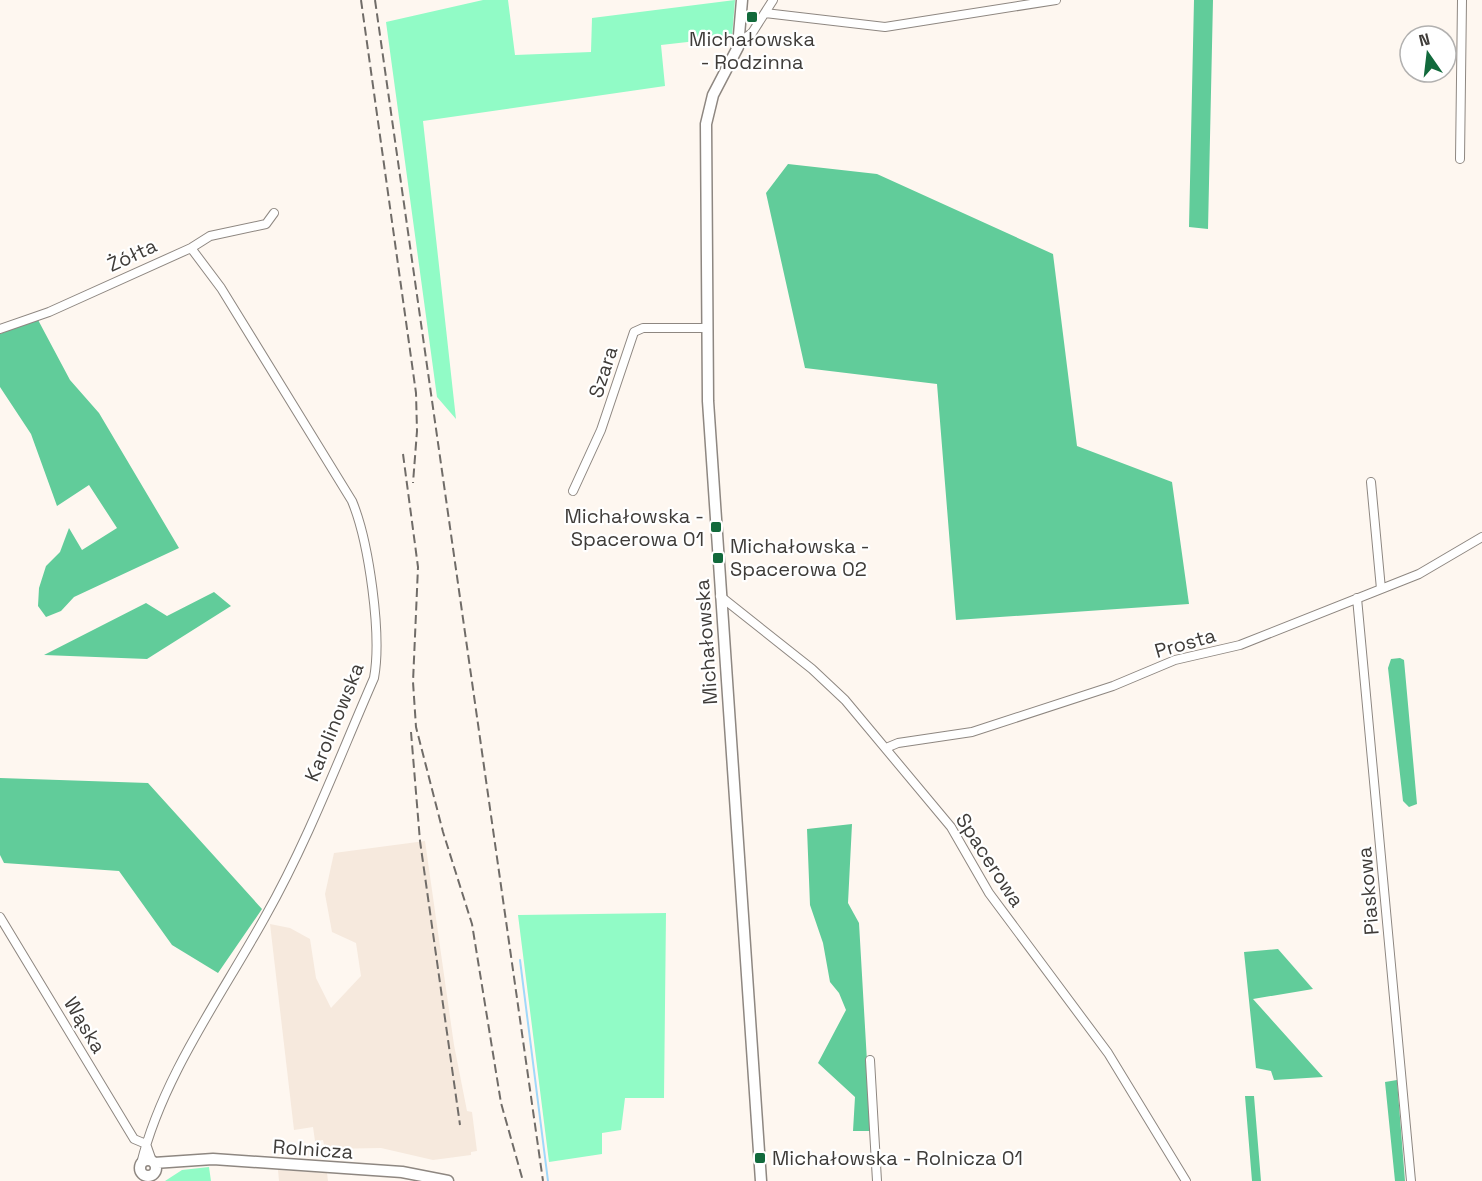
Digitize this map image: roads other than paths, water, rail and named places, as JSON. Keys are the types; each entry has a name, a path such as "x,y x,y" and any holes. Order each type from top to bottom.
{"street":[{"name":"Michałowska","path":"742,0 740,41 713,96 706,124 708,401 761,1181"},
{"path":"740,41 752,33 773,0"},
{"path":"765,14 885,27 1056,0"},
{"path":"1460,159 1462,0"},
{"name":"Żółta","path":"0,329 49,312 191,248 210,236 266,224 274,213"},
{"name":"Karolinowska","path":"146,1144 204,1017 265,917 305,838 374,678 377,659 370,580 360,520 352,501 221,288 191,248"},
{"name":"Szara","path":"573,491 601,430 634,332 640,328 707,328"},
{"path":"1371,482 1380,589"},
{"name":"Prosta","path":"886,748 972,732 1005,723 1113,686 1175,660 1240,645 1438,564 1482,537"},
{"name":"Spacerowa","path":"720,596 812,669 859,714 951,827 989,893 1108,1053 1186,1181"},
{"name":"Piaskowa","path":"1357,598 1411,1181"},
{"name":"Wąska","path":"0,917 134,1139 146,1144"},
{"path":"870,1060 877,1181"},
{"path":"135,1181 147,1169 146,1144"},
{"name":"Rolnicza","path":"147,1169 213,1159 402,1172 448,1181"}],"waterway":[{"path":"520,960 548,1181"}],"railway":[{"path":"361,0 416,393 417,431 413,483"},
{"path":"375,0 543,1181"},
{"path":"403,454 418,567 413,682 416,727 443,832 472,924 501,1103 523,1181"},
{"path":"411,732 420,841 460,1125"}],"place":[{"name":"Michałowska - Rodzinna","path":"752,17"},
{"name":"Michałowska - Spacerowa 01","path":"716,527"},
{"name":"Michałowska - Spacerowa 02","path":"718,558"},
{"name":"Michałowska - Rolnicza 01","path":"760,1158"}]}
